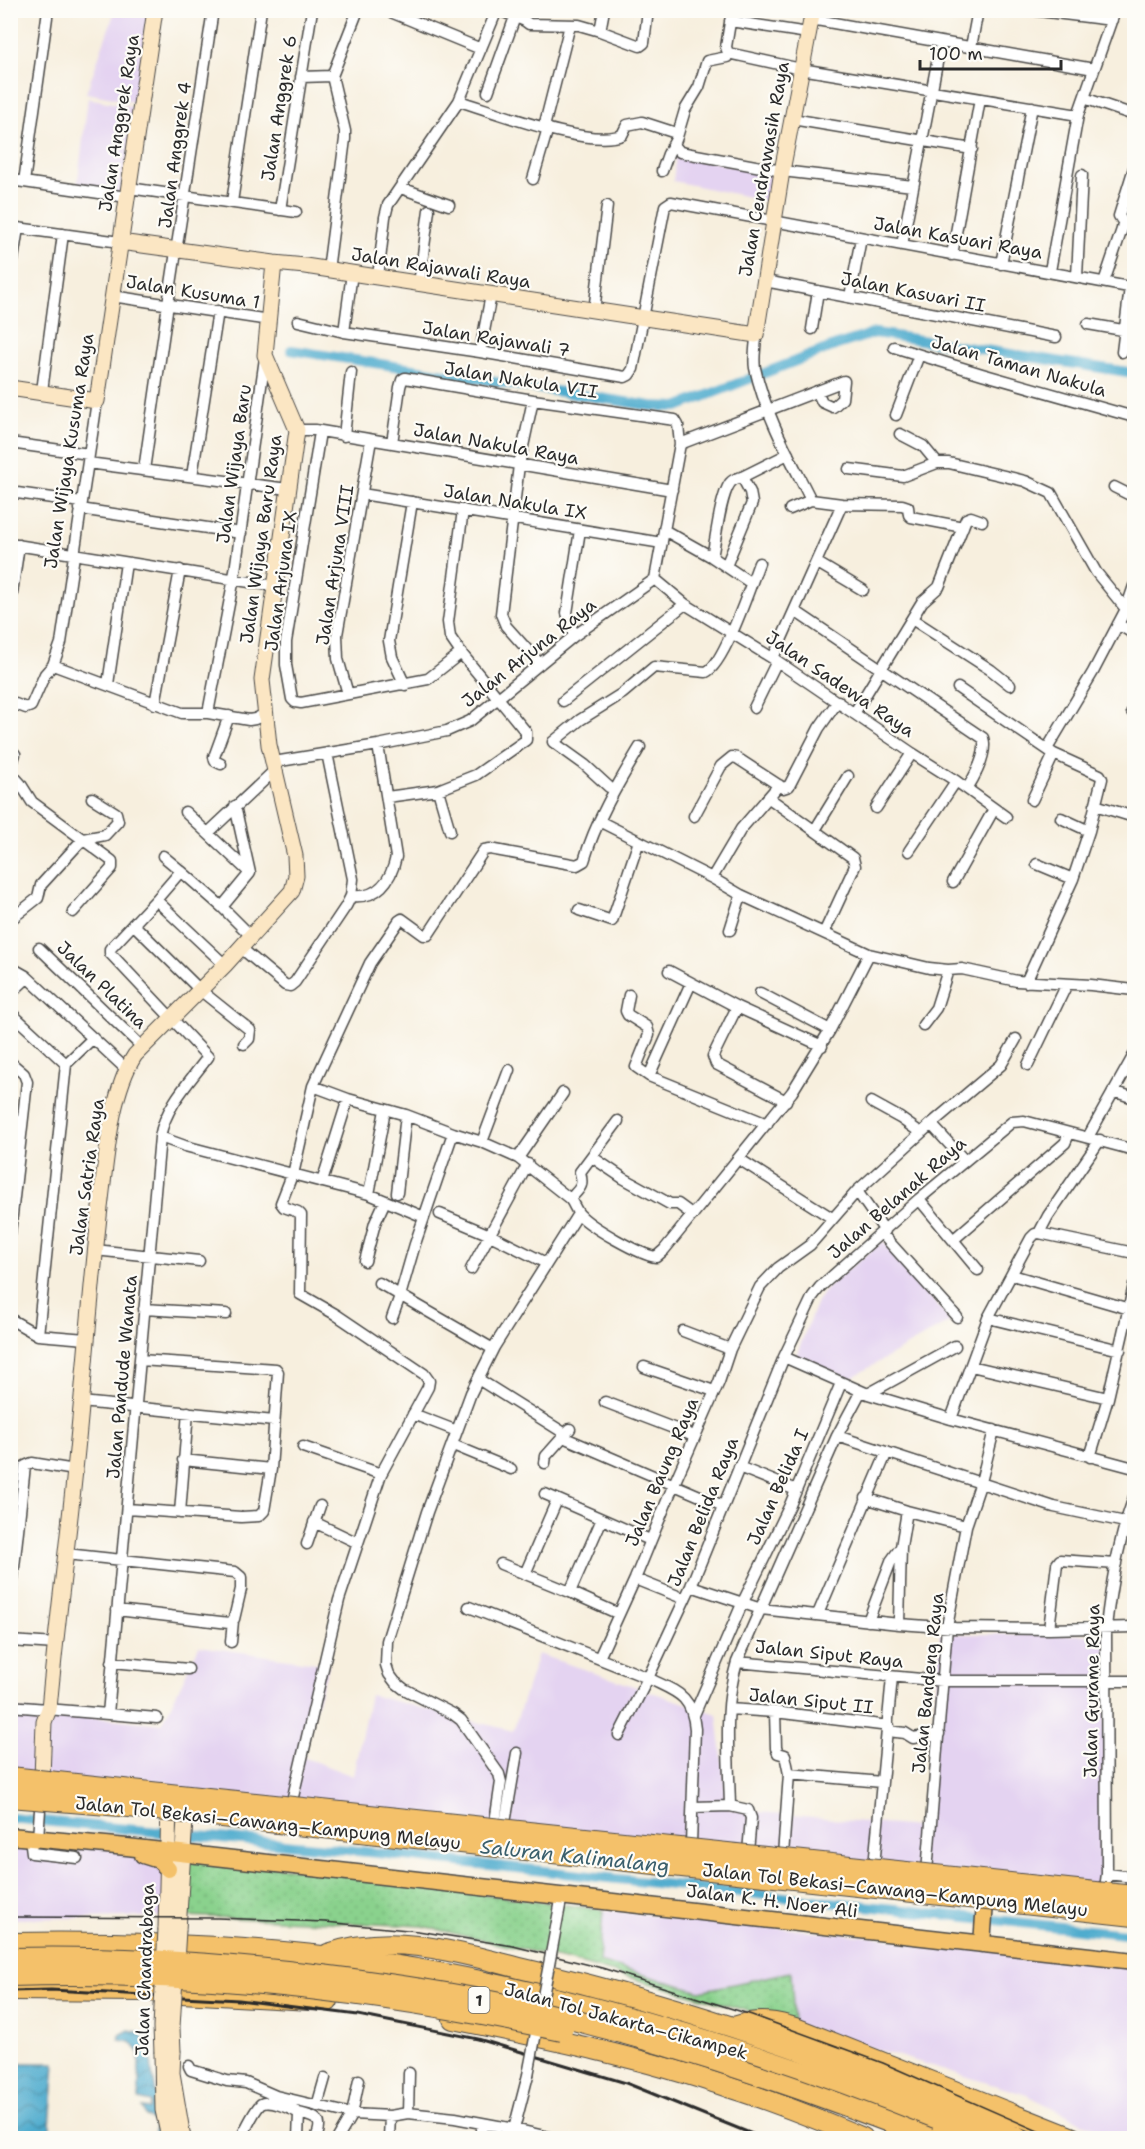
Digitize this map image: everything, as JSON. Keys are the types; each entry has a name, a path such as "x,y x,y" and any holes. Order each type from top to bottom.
{"highway":[{"name":"Jalan Tol Bekasi–Cawang–Kampung Melayu","path":"10,1776 1134,1896"},
{"name":"Jalan Tol Bekasi–Cawang–Kampung Melayu","path":"10,1797 120,1806 1134,1916"},
{"name":"Jalan Tol Jakarta–Cikampek","path":"10,1943 58,1942 210,1947 321,1956 454,1976 533,1992 698,2037 814,2076 979,2139"},
{"path":"321,1956 344,1948 373,1944 431,1948 600,1987 782,2043 1018,2139"},
{"name":"1","path":"10,1958 152,1959 229,1964 371,1981 481,2000 600,2027 672,2047 750,2072 929,2139"},
{"name":"1","path":"10,1976 167,1978 249,1984 384,1999 512,2020 633,2048 745,2080 902,2139"},
{"name":"Jalan Tol Jakarta–Cikampek","path":"10,1990 135,1990 305,1998 449,2018 544,2038 671,2070 788,2107 860,2137"},
{"path":"734,2027 769,2021 798,2029 841,2044 1073,2139"}],"main road":[{"path":"10,1776 44,1784 101,1783 500,1822 927,1872 990,1877 1106,1881 1134,1892"},
{"path":"101,1783 114,1795 177,1809 216,1807 238,1796"},
{"name":"Jalan K. H. Noer Ali","path":"10,1836 36,1836 127,1847 175,1849 562,1896 985,1940 1134,1961"},
{"path":"127,1847 144,1856 159,1860 168,1869"},
{"path":"985,1940 990,1877"}],"street":[{"path":"24,182 48,10"},
{"name":"Jalan Anggrek Raya","path":"120,242 155,10"},
{"name":"Jalan Anggrek 4","path":"144,470 213,10"},
{"path":"232,202 261,10"},
{"name":"Jalan Anggrek 6","path":"280,210 307,77 312,10"},
{"path":"328,270 345,139 345,131 329,76 358,10"},
{"path":"386,10 403,14 481,49"},
{"path":"378,277 388,205 459,101 498,10 529,24 579,25 640,46 644,43 648,10"},
{"path":"600,31 604,10"},
{"path":"971,47 978,10"},
{"path":"1031,10 1114,15 1078,115 1050,272"},
{"path":"914,186 782,171 680,152 674,145 685,110 699,87 707,61 727,57 726,47 731,16 811,21 1094,69"},
{"path":"488,92 515,17"},
{"name":"Jalan Cendrawasih Raya","path":"756,335 782,171 811,21"},
{"path":"532,179 570,25"},
{"path":"902,245 941,42"},
{"path":"728,53 801,69 1078,115"},
{"path":"307,77 329,76"},
{"path":"1084,98 1134,115"},
{"path":"952,255 980,99"},
{"path":"459,101 582,137 615,137 622,135 627,125 642,122 673,131 677,137"},
{"path":"1001,264 1032,107"},
{"path":"792,119 972,150"},
{"path":"662,171 677,137"},
{"path":"1104,282 1122,229 1123,222 1119,216 1134,168"},
{"path":"1077,277 1082,175"},
{"path":"10,180 128,193 185,196 296,212"},
{"path":"401,188 449,205"},
{"name":"Jalan Kasuari Raya","path":"643,317 667,203 671,202 1132,288"},
{"path":"594,311 607,206"},
{"path":"419,284 429,210"},
{"path":"10,278 14,227 120,242"},
{"path":"42,391 63,234"},
{"path":"850,297 861,238"},
{"name":"Jalan Rajawali Raya","path":"120,242 299,265 756,335"},
{"name":"Jalan Wijaya Kusuma Raya","path":"10,702 26,708 31,706 45,674 53,665 61,643 120,242"},
{"name":"Jalan Wijaya Baru Raya","path":"265,716 261,680 288,489 309,430 266,355 274,263"},
{"path":"344,332 352,273"},
{"name":"Jalan Kasuari II","path":"765,281 1056,337"},
{"path":"1122,352 1130,331 1132,288"},
{"path":"812,329 818,291"},
{"path":"480,352 491,295"},
{"name":"Jalan Kusuma 1","path":"112,296 269,320"},
{"path":"192,476 218,311"},
{"name":"Jalan Rajawali 7","path":"298,321 344,332 625,377 633,369 643,317"},
{"path":"1088,324 1130,331"},
{"path":"756,335 755,366 768,410 811,500"},
{"name":"Jalan Taman Nakula","path":"894,347 1134,417"},
{"path":"896,415 919,354"},
{"name":"Jalan Wijaya Baru","path":"208,713 242,533 246,483 266,355"},
{"path":"344,436 351,372"},
{"name":"Jalan Nakula VII","path":"392,443 400,387 405,378 532,400 675,420 678,424 680,444"},
{"path":"656,579 680,444 817,391 844,381 842,399 837,405 830,407 826,405 817,391"},
{"path":"10,388 97,401"},
{"path":"532,400 519,465 501,614 506,626 540,664"},
{"name":"Jalan Nakula Raya","path":"309,430 672,490"},
{"name":"Jalan Arjuna IX","path":"309,430 286,642 286,665 292,699 295,702 405,685 428,679 461,653"},
{"path":"900,434 923,446 937,463"},
{"name":"Jalan Arjuna VIII","path":"348,694 338,659 337,635 371,440"},
{"path":"10,443 144,470 288,489"},
{"path":"712,557 723,499 729,483 788,454"},
{"path":"849,469 903,476 937,463 949,463 1024,481 1051,493 1096,572 1126,609"},
{"path":"726,566 752,503 750,492 742,477"},
{"path":"1114,487 1134,497"},
{"path":"10,492 242,533"},
{"name":"Jalan Nakula IX","path":"362,494 662,543"},
{"path":"790,509 811,500 842,504 902,505 908,507 910,516 963,527"},
{"path":"405,685 392,657 389,640 412,502"},
{"path":"754,708 842,504"},
{"path":"387,797 438,790 476,775 526,740 526,732 450,637 448,622 463,510"},
{"path":"855,712 922,602 939,587 968,517 982,521"},
{"path":"574,636 567,613 580,530"},
{"path":"664,530 712,557 751,583"},
{"path":"10,607 15,545 275,586"},
{"path":"816,562 863,590"},
{"path":"108,684 126,563"},
{"path":"609,787 585,765 553,742 580,720 623,693 654,668 706,672 711,670 716,665 732,632 759,563"},
{"path":"155,704 180,570"},
{"name":"Jalan Arjuna Raya","path":"274,766 458,727 470,721 574,636 656,579"},
{"name":"Jalan Sadewa Raya","path":"656,579 685,604 775,659 855,712 1006,817"},
{"path":"1032,800 1051,751 1119,624 1134,586"},
{"path":"563,701 685,604"},
{"path":"795,611 984,738 976,772 967,789"},
{"path":"912,619 991,670 1010,685"},
{"path":"1119,624 1134,634"},
{"path":"53,665 182,713 208,713 249,720 265,716"},
{"path":"958,688 1051,751 1101,776 1102,781 1089,831 1072,879 1026,982"},
{"path":"694,816 721,766 732,757 783,788 789,786 819,728 838,701"},
{"path":"221,764 215,761 214,756 229,716"},
{"name":"Jalan Satria Raya","path":"44,1784 44,1722 49,1709 66,1554 95,1250 106,1156 116,1103 126,1069 142,1047 225,965 292,891 295,884 295,856 269,745 265,716"},
{"path":"351,896 367,897 375,893 382,886 396,857 378,745"},
{"path":"292,1801 339,1600 381,1474 428,1387 429,1381 426,1376 335,1314 300,1294 301,1215 284,1208 281,1203 293,1173 313,1086 370,963 399,921 402,919 428,935 484,850 490,849 582,864 592,835 640,747"},
{"path":"10,750 15,754 10,771 32,802 112,861 112,868 73,912"},
{"path":"876,808 912,753"},
{"path":"163,856 222,907 246,942 285,985 295,982 351,896 353,879 328,755"},
{"path":"208,833 274,766"},
{"path":"815,831 848,776"},
{"path":"909,851 956,781"},
{"path":"712,878 741,829 779,785"},
{"path":"438,790 450,831"},
{"path":"10,920 38,898 40,885 83,839 105,835 118,821 119,817 116,813 92,798"},
{"path":"769,798 853,858 855,866 824,933"},
{"path":"1095,805 1134,817"},
{"path":"235,806 250,873"},
{"path":"953,882 994,810"},
{"path":"185,812 250,873"},
{"path":"1061,818 1089,831"},
{"path":"599,821 741,895 869,954 911,965 948,970 962,969 1026,982 1134,990"},
{"path":"579,910 612,921 639,841"},
{"path":"1037,864 1072,879"},
{"path":"171,1019 110,953 112,945 181,871"},
{"path":"222,907 250,873"},
{"path":"730,930 741,895"},
{"path":"156,900 225,965"},
{"path":"133,924 200,990 250,1030 249,1039 244,1044"},
{"name":"Jalan Platina","path":"39,948 142,1047"},
{"path":"313,1086 348,1100 406,1115 482,1142 523,1161 570,1199 579,1214 637,1251 656,1257 786,1101 822,1046 869,954"},
{"path":"13,968 27,978 126,1069"},
{"path":"923,1025 936,1008 948,970"},
{"path":"669,971 822,1046"},
{"path":"10,994 27,978"},
{"path":"649,1076 691,982"},
{"path":"1028,1065 1067,984"},
{"path":"760,993 830,1030"},
{"path":"629,995 626,1011 628,1016 647,1027 649,1035 636,1068 649,1076 767,1124"},
{"path":"737,1006 713,1056 716,1064 786,1101"},
{"path":"10,1012 66,1064"},
{"name":"Jalan Pandude Wanata","path":"108,1713 161,1129 178,1096 208,1058 171,1019"},
{"path":"38,1335 66,1064 93,1038"},
{"name":"Jalan Baung Raya","path":"598,1658 635,1579 730,1349 760,1287 772,1273 810,1245 856,1191 1002,1065 1016,1039"},
{"path":"953,1240 1065,1143 1079,1135 1113,1091 1134,1055"},
{"path":"10,1062 24,1074 27,1082 10,1233"},
{"path":"482,1142 509,1070"},
{"path":"1113,1091 1134,1098"},
{"path":"471,1269 490,1235 523,1161 563,1093"},
{"path":"322,1182 348,1100"},
{"path":"871,1102 921,1133"},
{"path":"369,1194 385,1110"},
{"path":"398,1193 406,1115"},
{"path":"570,1199 582,1185 580,1172 618,1121"},
{"name":"Jalan Belanak Raya","path":"784,1358 813,1296 827,1280 964,1160 1012,1122 1024,1121 1079,1135"},
{"path":"931,1124 964,1160"},
{"path":"392,1318 453,1133"},
{"path":"1079,1135 1134,1150"},
{"path":"160,1137 185,1146 369,1194 424,1217"},
{"path":"1039,1233 1100,1140"},
{"path":"592,1157 623,1178 670,1203 678,1204 693,1215"},
{"path":"739,1159 832,1218"},
{"path":"856,1191 884,1232 957,1317"},
{"path":"919,1199 978,1270"},
{"path":"365,1261 375,1223 385,1201"},
{"path":"440,1214 490,1235 546,1263"},
{"path":"500,1822 501,1782 499,1774 460,1720 394,1682 389,1674 386,1657 387,1641 427,1512 478,1379 493,1349 579,1214"},
{"path":"951,1419 995,1302 1035,1234 1134,1253"},
{"path":"95,1250 199,1261"},
{"path":"1012,1275 1131,1310"},
{"path":"378,1283 493,1349"},
{"path":"1090,1457 1131,1310 1134,1286"},
{"path":"144,1309 226,1314"},
{"path":"988,1318 1120,1350"},
{"path":"10,1319 38,1335 86,1339"},
{"path":"683,1331 730,1349"},
{"path":"694,1715 837,1436 863,1392 955,1346"},
{"path":"784,1358 863,1392 951,1419 1134,1468"},
{"name":"Jalan Belida Raya","path":"619,1736 691,1586 784,1358"},
{"path":"127,1509 241,1517 263,1514 271,1469 278,1371 273,1368 140,1360"},
{"path":"971,1366 1107,1398"},
{"path":"644,1367 714,1391"},
{"path":"478,1379 561,1431 723,1506"},
{"name":"Jalan Belida I","path":"751,1607 796,1490 842,1383"},
{"path":"81,1402 274,1421"},
{"path":"605,1402 694,1436"},
{"path":"180,1513 188,1412"},
{"path":"412,1414 457,1431"},
{"name":"Jalan Bandeng Raya","path":"927,1872 947,1627 966,1526 981,1482 994,1430"},
{"path":"545,1463 546,1456 566,1433"},
{"path":"837,1436 1128,1531"},
{"path":"453,1444 511,1470"},
{"path":"303,1447 381,1474"},
{"path":"818,1614 887,1452"},
{"path":"183,1460 271,1469"},
{"path":"10,1604 24,1466 32,1463 75,1470"},
{"path":"739,1467 796,1490"},
{"path":"545,1494 650,1540"},
{"name":"Jalan Gurame Raya","path":"1106,1881 1106,1627 1116,1564 1128,1531 1134,1497"},
{"path":"866,1498 907,1512 966,1526"},
{"path":"525,1574 557,1500"},
{"path":"307,1544 321,1506"},
{"path":"899,1624 901,1547 907,1512"},
{"path":"570,1592 603,1519"},
{"path":"314,1522 358,1543"},
{"path":"868,1621 891,1561 901,1547"},
{"path":"66,1554 237,1573 241,1578 231,1642"},
{"path":"1049,1629 1060,1560 1116,1564"},
{"path":"501,1564 619,1614"},
{"path":"635,1579 685,1599"},
{"path":"691,1586 751,1607 899,1624 1049,1629 1134,1627"},
{"path":"469,1607 648,1678 688,1702 694,1715 698,1807 691,1844"},
{"path":"728,1806 729,1709 732,1678 751,1607"},
{"path":"117,1610 224,1623 233,1621"},
{"path":"10,1641 56,1644"},
{"path":"112,1662 188,1669"},
{"name":"Jalan Siput Raya","path":"737,1662 944,1681 1134,1681"},
{"path":"874,1866 892,1677"},
{"path":"10,1706 157,1718"},
{"name":"Jalan Siput II","path":"729,1709 775,1712 888,1729 906,1733 913,1738 939,1734"},
{"path":"775,1712 776,1748 778,1753 784,1755 789,1774 783,1855"},
{"path":"500,1822 517,1753"},
{"path":"789,1774 882,1782"},
{"path":"44,1784 32,1852 77,1858"},
{"path":"698,1807 744,1807 750,1812 748,1852"},
{"name":"Jalan Chandrabaga","path":"177,1809 172,1929 172,2073 183,2139"},
{"name":"Jalan Chandrabaga","path":"168,2139 163,2110 161,2027 172,1929 168,1869 175,1849"},
{"path":"1106,1881 1134,1876"},
{"path":"514,2128 528,2075 562,1896"},
{"path":"189,2066 191,2070 202,2074 227,2081 246,2083 276,2096 352,2114 390,2116 408,2113 514,2128 527,2135 553,2139"},
{"path":"408,2113 409,2073"},
{"path":"317,2106 325,2078"},
{"path":"338,2139 352,2114 359,2080"},
{"path":"241,2139 264,2103 314,2117 319,2121 320,2127 316,2139"},
{"path":"298,2139 299,2113"},
{"path":"388,2139 390,2116"},
{"path":"482,2139 483,2123"}],"shaded area":[{"path":"115,11 151,11 134,102 86,93"},
{"path":"88,98 136,108 122,195 77,188"},
{"path":"676,155 774,174 768,201 673,181"},
{"path":"883,1241 951,1321 849,1379 796,1356 817,1301 831,1283"},
{"path":"940,1634 1106,1635 1105,1888 11,1775 10,1709 162,1724 199,1646 329,1665 300,1756 353,1776 370,1695 513,1731 538,1654 717,1714 728,1809 927,1828"},
{"path":"10,1836 190,1855 185,1916 11,1919"},
{"path":"603,1910 1134,1963 1134,2138 1114,2138 1027,2095 794,2024 791,1972 700,1991 599,1962"}],"green space":[{"path":"190,1855 603,1910 599,1962 700,1991 791,1972 794,2024 572,1961 423,1926 185,1916"}],"water":[{"path":"129,2030 141,2033 145,2043 150,2045 152,2073 166,2138 155,2138 155,2123 145,2115 142,2108 150,2109 151,2102 139,2099 139,2052 131,2042 119,2040 120,2035"},
{"path":"11,2063 55,2063 49,2138 11,2134"}],"waterway":[{"path":"291,350 651,406 677,407 837,345 875,333 1134,373"},
{"name":"Saluran Kalimalang","path":"10,1818 368,1852 1134,1935"}],"tram line":[{"path":"10,1917 218,1918 325,1922 418,1931 513,1946 602,1968 752,2015 883,2063 1054,2138"}],"railway":[{"path":"10,1991 51,1990 239,2000 358,2015 478,2039 626,2083 762,2138"}]}
